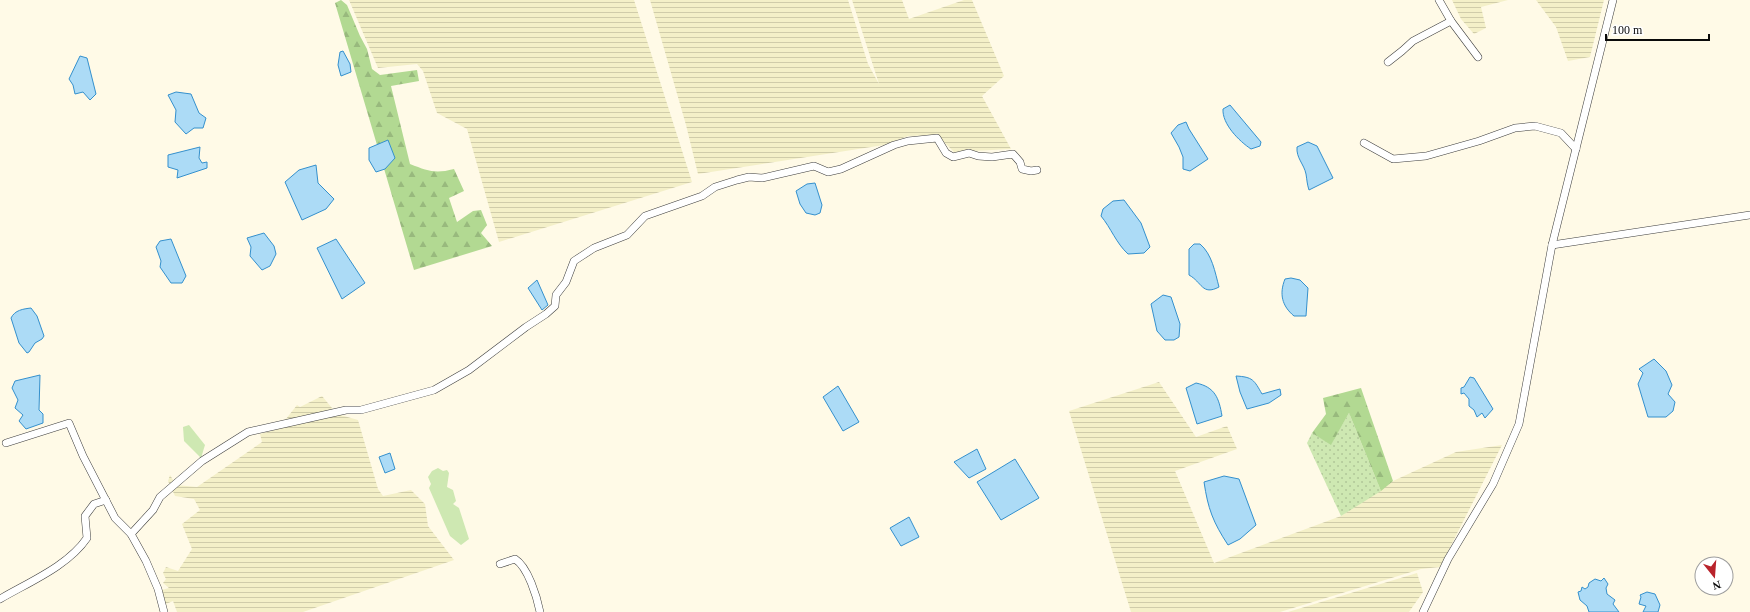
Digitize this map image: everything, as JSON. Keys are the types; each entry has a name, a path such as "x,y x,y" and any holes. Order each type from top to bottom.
{"street":[{"path":"1439,0 1478,57"},
{"path":"1423,612 1448,559 1493,484 1519,424 1552,245 1613,0"},
{"path":"1388,62 1413,41 1452,21"},
{"path":"1364,143 1392,159 1426,156 1479,141 1515,128 1535,126 1561,133 1576,148"},
{"path":"131,534 153,510 160,497 202,462 248,432 346,410 360,410 385,404 434,390 469,370 555,306 556,295 566,282 574,260 594,248 627,235 645,216 702,196 715,187 749,177 762,178 814,166 828,172 841,169 894,145 908,141 937,138 946,153 953,157 969,153 978,156 992,157 1013,154 1020,162 1022,169 1031,171 1037,170"},
{"path":"1552,245 1750,215"},
{"path":"6,443 68,423 115,518 131,534 146,561 158,589 164,612"},
{"path":"0,599 56,566 81,548 88,538 85,516 94,504 106,500"},
{"path":"500,564 515,559 522,563 538,602 540,612"}],"shaded area":[{"path":"349,0 634,0 692,182 499,242 467,129 437,113 423,71 417,64 378,68"},
{"path":"650,0 848,0 868,64 879,84 852,0 902,0 909,19 964,0 972,0 1004,76 982,96 1011,149 954,152 937,135 908,136 884,145 698,174 686,125"},
{"path":"1452,0 1508,0 1481,7 1486,28 1474,34 1461,19"},
{"path":"1536,0 1604,0 1590,57 1568,61 1556,27"},
{"path":"1159,382 1196,437 1227,426 1237,449 1175,471 1214,563 1341,516 1393,481 1456,452 1502,445 1440,567 1421,569 1280,612 1131,612 1069,411"},
{"path":"322,396 337,414 358,420 378,489 383,496 411,490 425,504 428,526 454,560 303,612 177,612 173,601 161,606 162,590 169,588 163,583 166,579 163,573 166,567 178,571 192,549 182,524 200,510 194,499 175,496 168,481 170,475 176,485 197,487 262,442 260,434 278,429 297,405 300,407"},
{"path":"1417,573 1423,592 1409,612 1288,612"}],"green space":[{"path":"341,0 347,5 367,49 372,69 380,75 417,70 419,81 391,86 410,164 432,171 454,169 464,191 449,198 457,222 473,211 481,210 487,225 481,233 492,246 414,270 335,3"},
{"path":"1361,388 1393,481 1381,491 1349,413 1331,445 1312,433 1326,414 1323,398"},
{"path":"1349,413 1381,491 1341,516 1307,443 1312,433 1331,444"},
{"path":"189,425 205,445 201,458 184,441 183,427"},
{"path":"438,468 443,471 447,470 449,473 447,487 453,490 456,501 453,504 459,508 469,539 461,545 450,536 429,488 431,484 428,477 432,471"}],"water":[{"path":"343,51 350,64 351,72 341,76 338,65 340,52"},
{"path":"80,56 87,58 96,94 90,100 83,92 75,94 73,85 69,79"},
{"path":"176,92 191,94 199,113 206,118 203,128 194,128 186,134 175,122 176,110 168,95"},
{"path":"1230,105 1261,142 1260,146 1251,149 1232,132 1223,115 1223,109"},
{"path":"1186,122 1208,159 1190,171 1183,169 1183,157 1171,133 1178,125"},
{"path":"388,140 395,158 385,169 376,172 369,160 369,148"},
{"path":"1308,142 1317,146 1333,178 1309,190 1305,170 1297,151 1297,147"},
{"path":"200,147 199,158 202,163 207,162 207,168 177,178 178,170 168,167 168,155"},
{"path":"316,165 318,183 334,199 326,209 302,220 285,182 299,170"},
{"path":"815,183 822,205 820,213 815,215 806,213 800,204 796,191 807,184"},
{"path":"1124,200 1141,223 1150,247 1144,253 1128,254 1120,245 1101,216 1103,209 1113,201"},
{"path":"264,233 274,246 276,254 270,266 262,270 250,256 251,247 247,238"},
{"path":"171,239 186,276 182,283 171,283 160,267 161,261 156,247 160,241"},
{"path":"336,239 365,283 342,299 317,248"},
{"path":"1194,244 1200,244 1207,253 1219,287 1209,290 1205,289 1189,275 1189,249"},
{"path":"1291,278 1300,280 1308,288 1306,316 1294,316 1284,304 1282,295 1283,284 1285,279"},
{"path":"537,280 548,305 542,310 528,288"},
{"path":"1163,295 1171,297 1180,324 1179,337 1174,340 1165,340 1157,331 1151,304"},
{"path":"31,308 37,316 44,336 35,343 27,353 19,343 11,318 22,309"},
{"path":"1654,359 1666,371 1672,385 1668,394 1675,402 1673,411 1666,417 1648,417 1638,384 1643,373 1639,369"},
{"path":"40,375 39,410 43,414 43,423 26,429 19,421 23,415 15,408 18,400 12,388 15,381"},
{"path":"1236,376 1250,378 1257,385 1262,394 1280,389 1281,395 1269,403 1247,409 1240,392"},
{"path":"1470,377 1474,378 1493,409 1485,418 1482,413 1477,417 1474,410 1469,406 1469,399 1464,393 1461,394 1461,388 1464,387"},
{"path":"1196,383 1212,390 1219,404 1222,416 1197,424 1186,388"},
{"path":"838,386 859,422 843,431 823,397"},
{"path":"977,449 986,469 969,478 954,462"},
{"path":"390,453 395,469 385,473 379,457"},
{"path":"1015,459 1039,498 1001,520 977,482"},
{"path":"1224,476 1239,479 1256,525 1240,539 1228,545 1218,529 1212,515 1207,500 1204,482"},
{"path":"909,517 919,537 901,546 890,528"},
{"path":"1604,578 1608,584 1606,588 1607,594 1615,600 1613,604 1619,612 1589,612 1587,606 1580,600 1578,592 1581,591 1582,587 1585,589 1588,587 1589,583 1595,579 1601,581"},
{"path":"1647,592 1655,594 1660,605 1658,612 1643,612 1646,606 1639,604 1641,597 1640,595"}]}
